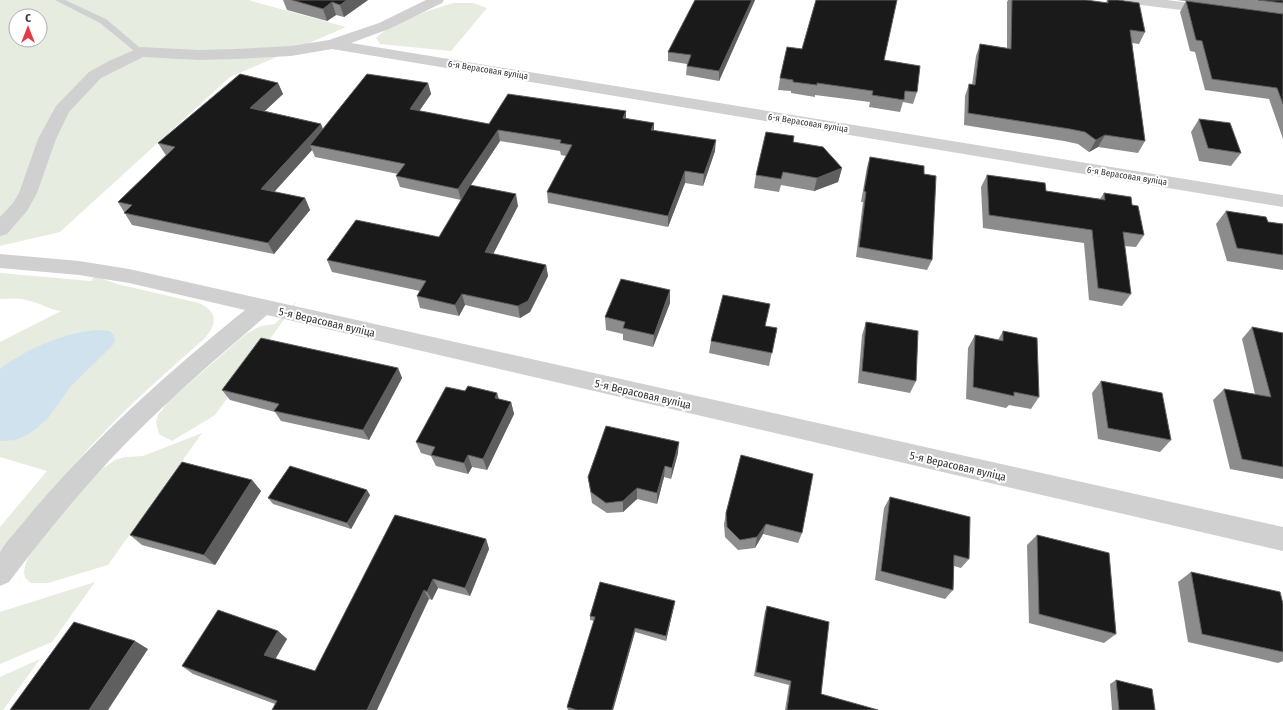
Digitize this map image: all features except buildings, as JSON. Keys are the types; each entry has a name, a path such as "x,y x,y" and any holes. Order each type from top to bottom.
{"street":[{"path":"0,229 20,206 28,193 47,139 62,110 95,76 115,64 141,52 199,55 235,54 291,51 332,44 384,26 437,0"},
{"path":"1133,0 1228,12"},
{"name":"6-я Верасовая вуліца","path":"332,44 1283,202"},
{"name":"5-я Верасовая вуліца","path":"0,261 79,268 128,276 1283,539"},
{"path":"0,573 80,476 111,443 202,357 263,307"}],"lane":[{"path":"59,0 103,21 141,52"}],"shaded area":[{"path":"0,0 248,0 346,27 230,77 60,232 0,246"},
{"path":"454,3 473,3 487,8 451,51 380,44 376,38 392,26 402,21"},
{"path":"0,273 91,281 95,276 117,284 199,303 209,310 214,318 214,322 205,338 119,417 79,459 0,554 0,527 47,471 0,457 0,342 61,311 26,300 13,298 0,299"},
{"path":"298,300 215,415 172,441 159,434 156,422 158,415 170,400 246,334 261,326 275,324"},
{"path":"202,433 108,565 48,583 31,583 25,578 24,571 27,560 39,541 96,473 115,460 125,457 143,456"},
{"path":"95,582 52,642 0,664 0,612"},
{"path":"40,659 3,710 0,710 0,677"}],"water":[{"path":"88,331 109,331 114,335 115,341 112,346 71,386 48,418 27,435 15,440 0,441 0,369 23,354 48,342"}]}
